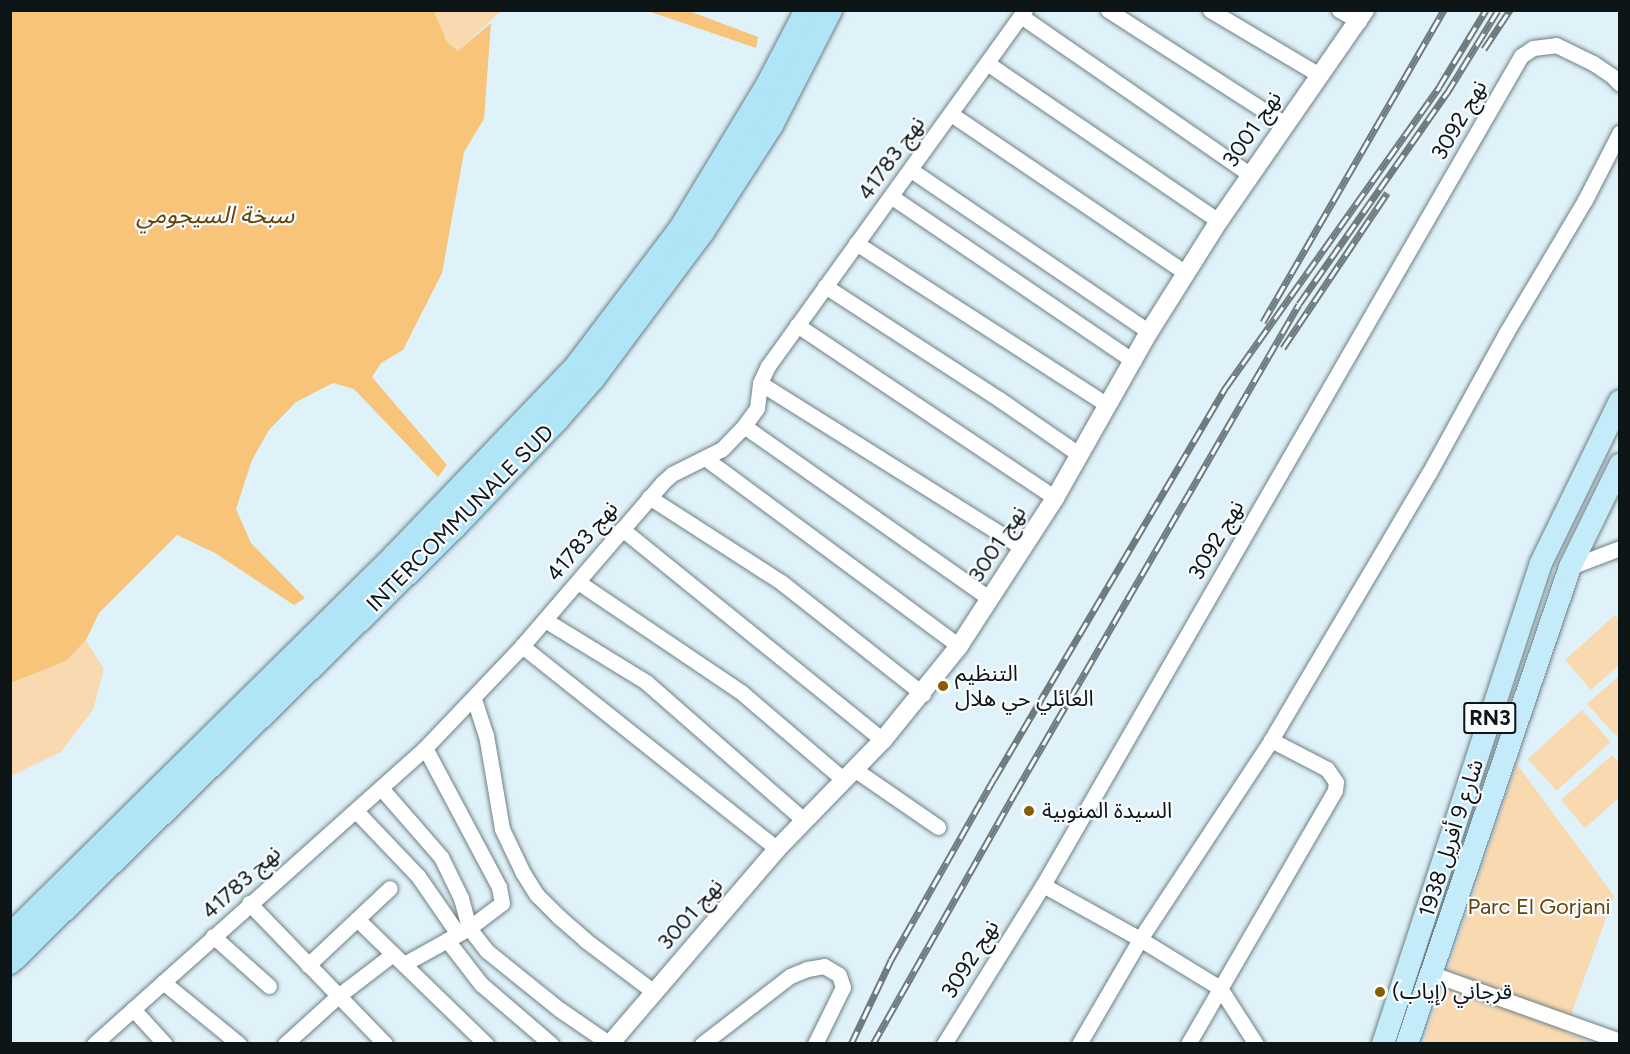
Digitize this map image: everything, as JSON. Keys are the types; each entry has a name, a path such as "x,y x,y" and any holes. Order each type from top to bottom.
{"highway":[{"name":"INTERCOMMUNALE SUD","path":"10,936 395,556 484,466 577,366 682,227 768,85 807,10"},
{"name":"INTERCOMMUNALE SUD","path":"10,963 452,529 558,418 613,352 702,232 771,125 830,10"}],"main road":[{"name":"شارع 9 أفريل 1938","path":"1383,1044 1541,563 1620,401"},
{"name":"شارع 9 أفريل 1938","path":"1407,1044 1570,567 1620,465"}],"street":[{"path":"1108,10 1285,124"},
{"path":"1210,10 1318,74"},
{"path":"1339,10 1362,16"},
{"path":"1023,13 1251,175"},
{"name":"نهج 41783","path":"94,1044 249,903 356,811 474,699 578,582 649,497 672,474 722,449 744,426 757,408 760,383 768,366 1023,13"},
{"name":"نهج 3001","path":"610,1044 777,849 883,740 923,694 959,646 1055,498 1149,332 1219,221 1318,74 1362,16"},
{"name":"نهج 3092","path":"944,1044 1043,885 1521,56 1533,48 1556,45 1593,63 1620,84"},
{"path":"987,63 1219,221"},
{"path":"951,114 1186,273"},
{"path":"1079,1044 1140,939 1271,740 1429,473 1506,333 1585,200 1620,132"},
{"path":"911,170 1149,332"},
{"path":"892,197 1133,361"},
{"path":"856,243 1107,405"},
{"path":"825,286 999,399 1080,455"},
{"path":"797,326 1055,498"},
{"path":"760,383 1023,548"},
{"path":"744,426 990,599"},
{"path":"705,458 959,646"},
{"path":"649,497 781,582 923,694"},
{"path":"622,529 883,740"},
{"path":"1570,567 1620,548"},
{"path":"578,582 741,692 849,775 938,826"},
{"path":"545,620 646,681 805,821"},
{"path":"522,646 777,849"},
{"path":"474,699 486,735 502,829 523,873 537,895 559,917 585,940 654,992"},
{"path":"1188,1044 1335,790 1336,782 1327,769 1271,740"},
{"path":"285,1044 338,996 398,959 458,934 501,903 502,897 424,748"},
{"path":"381,788 441,857 461,898 458,934"},
{"path":"356,811 418,876 458,934 481,984 551,1044"},
{"path":"1043,885 1140,939 1220,988 1256,1044"},
{"path":"308,965 390,888"},
{"path":"249,903 385,1044"},
{"path":"357,919 486,1044"},
{"path":"458,934 487,951 610,1044"},
{"path":"213,936 268,986"},
{"path":"702,1044 790,976 807,969 824,966 839,975 843,987 815,1044"},
{"path":"1430,974 1620,1041"},
{"path":"163,982 239,1044"},
{"path":"133,1009 165,1044"}],"green space":[{"path":"434,11 501,11 458,51 447,42"},
{"path":"1615,615 1619,620 1619,665 1591,690 1565,660"},
{"path":"86,640 104,669 93,710 61,752 11,776 11,683 66,661"},
{"path":"1619,676 1619,733 1616,736 1587,704"},
{"path":"1582,710 1611,742 1557,791 1528,759"},
{"path":"1612,755 1619,763 1619,798 1585,828 1561,800"},
{"name":"Parc El Gorjani","path":"1517,764 1614,896 1565,1032 1594,1043 1423,1044"}],"water":[{"name":"سبخة السيجومي","path":"11,10 434,11 447,42 458,51 491,23 484,119 464,152 442,273 403,350 381,363 372,377 447,465 438,477 354,389 333,383 296,402 269,430 252,460 236,509 251,543 305,598 294,605 215,553 177,535 99,613 86,640 66,661 11,683"},
{"path":"648,11 689,11 758,37 756,48"}],"railway":[{"path":"1263,322 1444,10"},
{"path":"851,1044 891,960 994,779 1226,387 1439,87 1486,10"},
{"path":"873,1044 1015,793 1299,304 1447,93 1498,10"},
{"path":"1484,49 1510,10"},
{"path":"1283,348 1387,193"}],"place":[{"name":"التنظيم العائلي حي هلال","path":"943,686"},
{"name":"السيدة المنوبية","path":"1029,811"},
{"name":"قرجاني (إياب)","path":"1380,992"}]}
